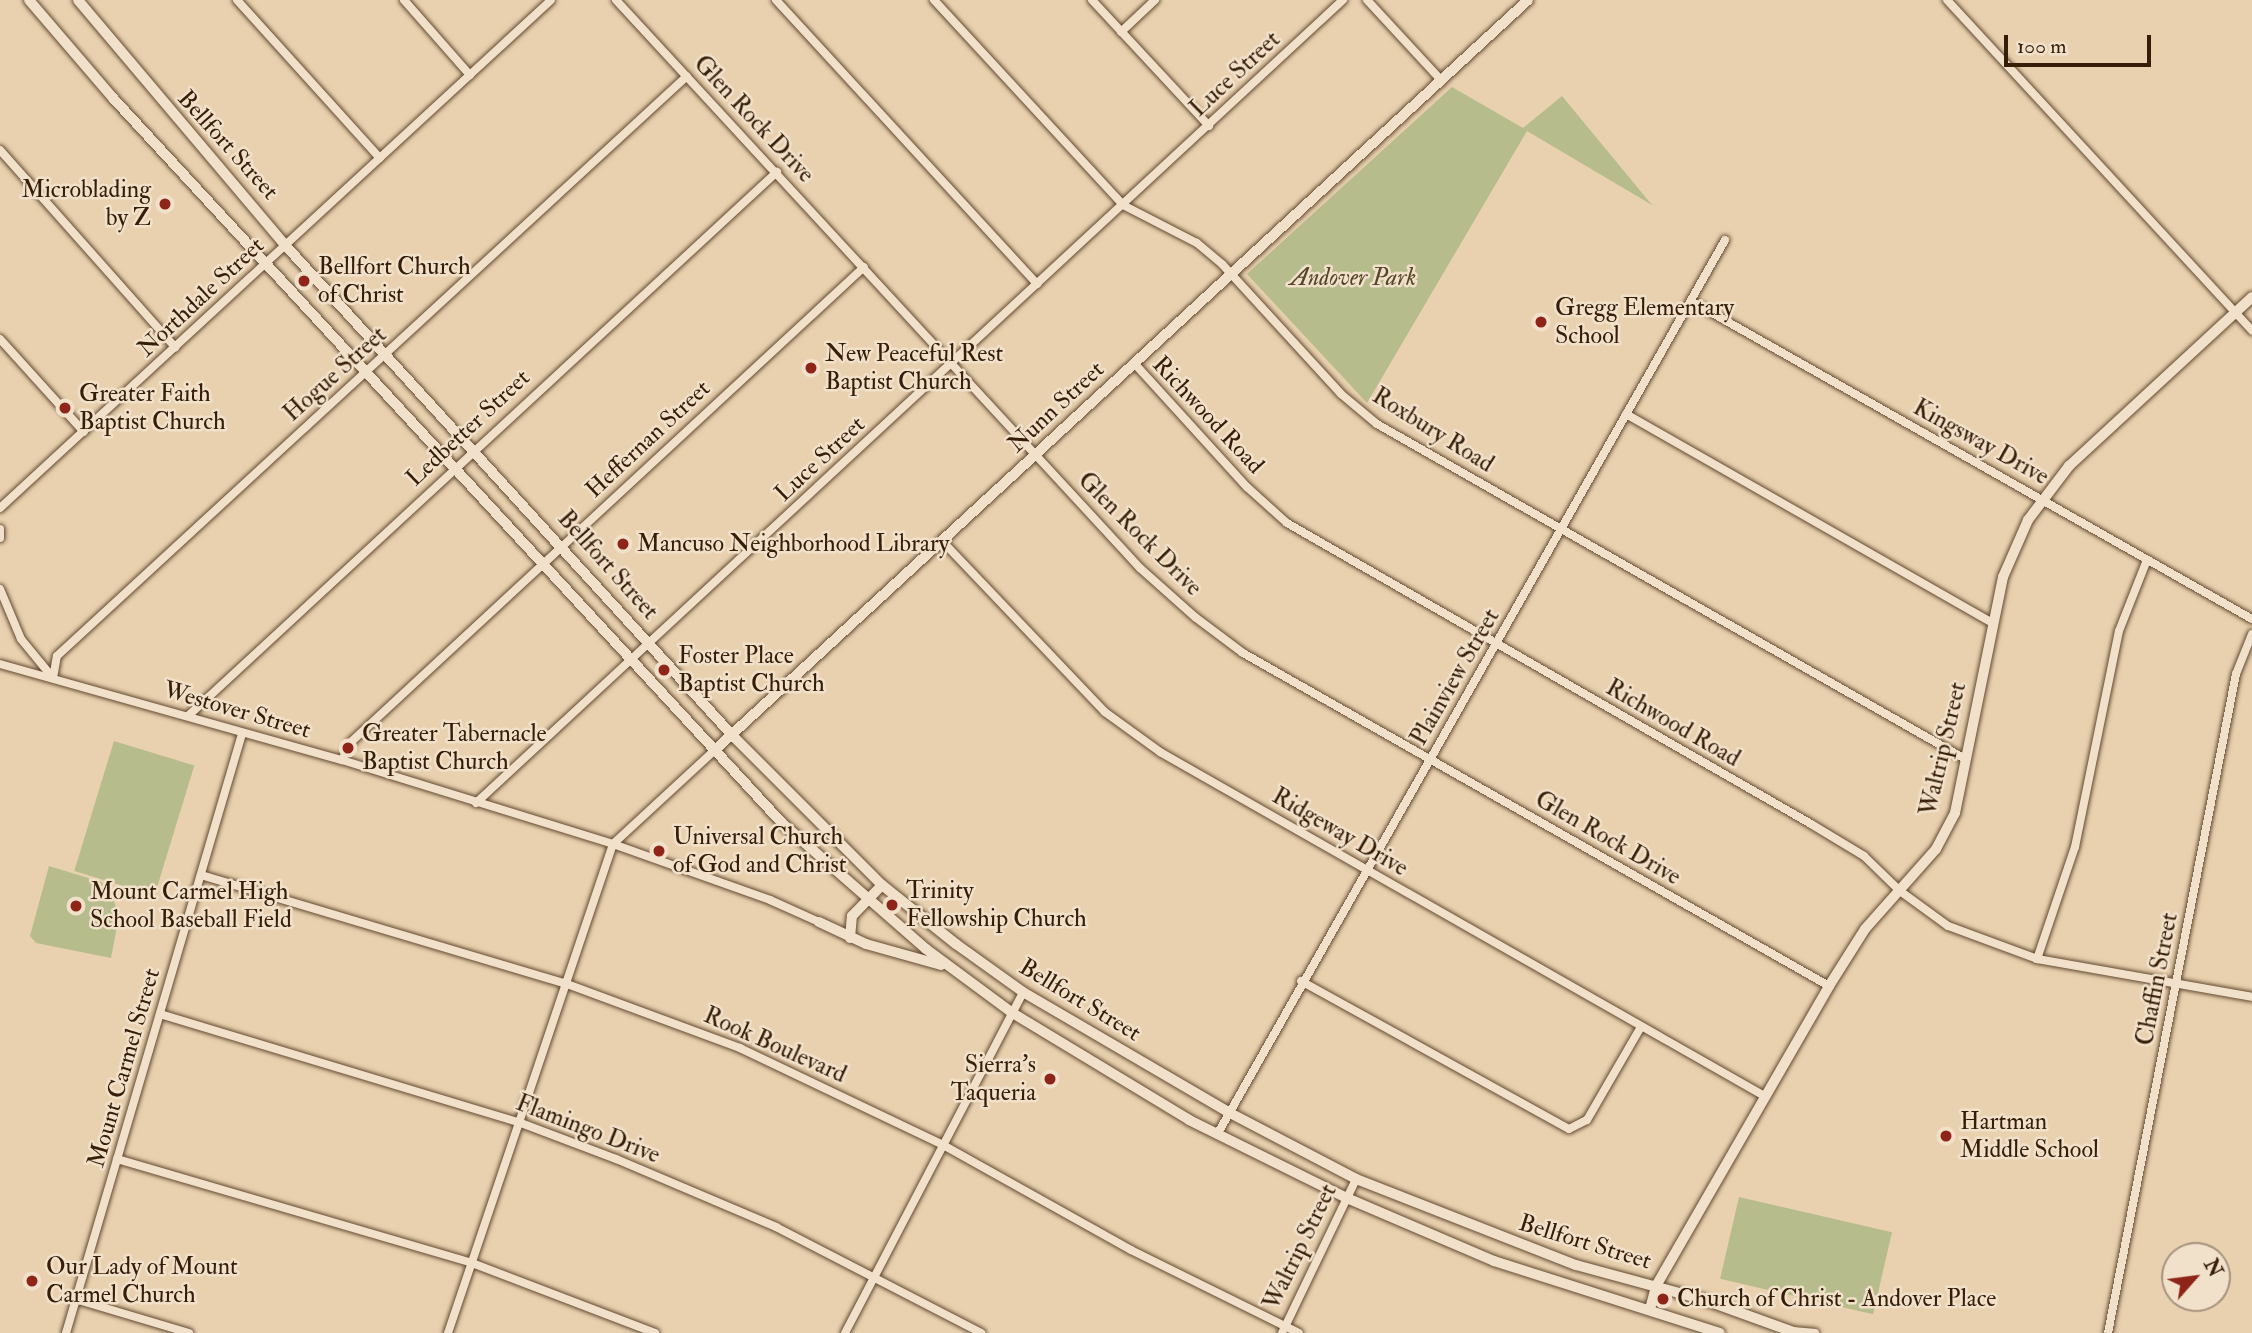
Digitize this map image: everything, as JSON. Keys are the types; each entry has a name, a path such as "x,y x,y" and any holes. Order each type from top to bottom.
{"main road":[{"name":"Bellfort Street","path":"29,0 113,98 368,370 782,823 868,900 955,970 1011,1012 1218,1133 1347,1198 1494,1261 1650,1309 1699,1329 1720,1333"},
{"name":"Bellfort Street","path":"78,0 285,245 384,355 649,641 732,735 882,885 1023,992 1228,1112 1356,1179 1504,1239 1794,1332"},
{"name":"Nunn Street","path":"715,750 1528,0"},
{"name":"Waltrip Street","path":"1650,1309 1656,1286 1829,986 1865,929 1936,849 1955,813 1992,623 2015,545 2041,498 2069,466 2252,296"},
{"path":"819,922 852,916 882,885"},
{"path":"850,938 852,916"},
{"path":"819,922 850,938 955,970"},
{"path":"1494,1261 1504,1239"}],"street":[{"path":"237,0 380,158"},
{"path":"404,0 470,75"},
{"name":"Northdale Street","path":"0,508 551,0"},
{"name":"Glen Rock Drive","path":"616,0 1140,568 1195,617 1243,653 1829,986"},
{"path":"776,0 1037,284"},
{"name":"Roxbury Road","path":"934,0 1123,205 1197,243 1231,275 1341,394 1377,424 1965,759"},
{"path":"1092,0 1209,126"},
{"path":"1121,32 1155,0"},
{"name":"Luce Street","path":"475,803 1343,0"},
{"path":"1367,0 1441,80"},
{"path":"1947,0 2252,331"},
{"name":"Hogue Street","path":"53,678 57,656 687,76"},
{"path":"0,150 41,202 175,347"},
{"name":"Ledbetter Street","path":"188,716 473,449 777,172"},
{"name":"Plainview Street","path":"1218,1133 1301,981 1431,759 1725,240"},
{"name":"Heffernan Street","path":"342,760 351,742 864,267"},
{"name":"Kingsway Drive","path":"1691,301 2252,619"},
{"path":"0,339 85,432"},
{"name":"Richwood Road","path":"1134,363 1247,487 1287,523 1832,836 1864,856 1900,891 1969,937 2037,959 2252,997"},
{"path":"1626,414 1992,623"},
{"path":"0,529 0,538"},
{"name":"Ridgeway Drive","path":"942,541 1105,712 1160,752 1766,1097"},
{"path":"2037,959 2075,848 2119,631 2147,560"},
{"path":"0,589 21,639 53,678"},
{"name":"Chaffin Street","path":"2108,1333 2236,674 2252,634"},
{"name":"Westover Street","path":"0,664 342,760 613,844 770,900 819,922"},
{"name":"Mount Carmel Street","path":"66,1333 242,734"},
{"name":"Nunn Street","path":"613,844 715,750"},
{"path":"449,1333 564,983 613,844"},
{"name":"Rook Boulevard","path":"201,875 564,983 740,1048 943,1145 1131,1250 1284,1330 1299,1333"},
{"path":"1301,981 1569,1129 1587,1120 1641,1027"},
{"path":"845,1333 1023,992"},
{"name":"Flamingo Drive","path":"160,1014 518,1122 696,1192 876,1275 981,1333"},
{"path":"117,1159 471,1263 655,1333"},
{"name":"Waltrip Street","path":"1284,1330 1356,1179"},
{"path":"75,1299 189,1333"},
{"path":"1794,1332 1815,1333"}],"green space":[{"name":"Andover Park","path":"1452,87 1523,128 1562,96 1652,205 1527,131 1367,403 1247,274"},
{"path":"114,741 194,766 155,896 74,871"},
{"name":"Mount Carmel High School Baseball Field","path":"49,866 101,882 111,893 119,916 111,958 36,943 30,936"},
{"path":"1739,1197 1892,1232 1873,1314 1720,1279"}],"place":[{"name":"Microblading by Z","path":"165,204"},
{"name":"Bellfort Church of Christ","path":"304,281"},
{"name":"Gregg Elementary School","path":"1541,322"},
{"name":"New Peaceful Rest Baptist Church","path":"811,368"},
{"name":"Greater Faith Baptist Church","path":"65,408"},
{"name":"Mancuso Neighborhood Library","path":"623,544"},
{"name":"Foster Place Baptist Church","path":"664,670"},
{"name":"Greater Tabernacle Baptist Church","path":"348,748"},
{"name":"Universal Church of God and Christ","path":"659,851"},
{"name":"Trinity Fellowship Church","path":"892,905"},
{"name":"Mount Carmel High School Baseball Field","path":"76,906"},
{"name":"Sierra's Taqueria","path":"1050,1079"},
{"name":"Hartman Middle School","path":"1946,1136"},
{"name":"Our Lady of Mount Carmel Church","path":"32,1281"},
{"name":"Church of Christ - Andover Place","path":"1663,1299"}]}
